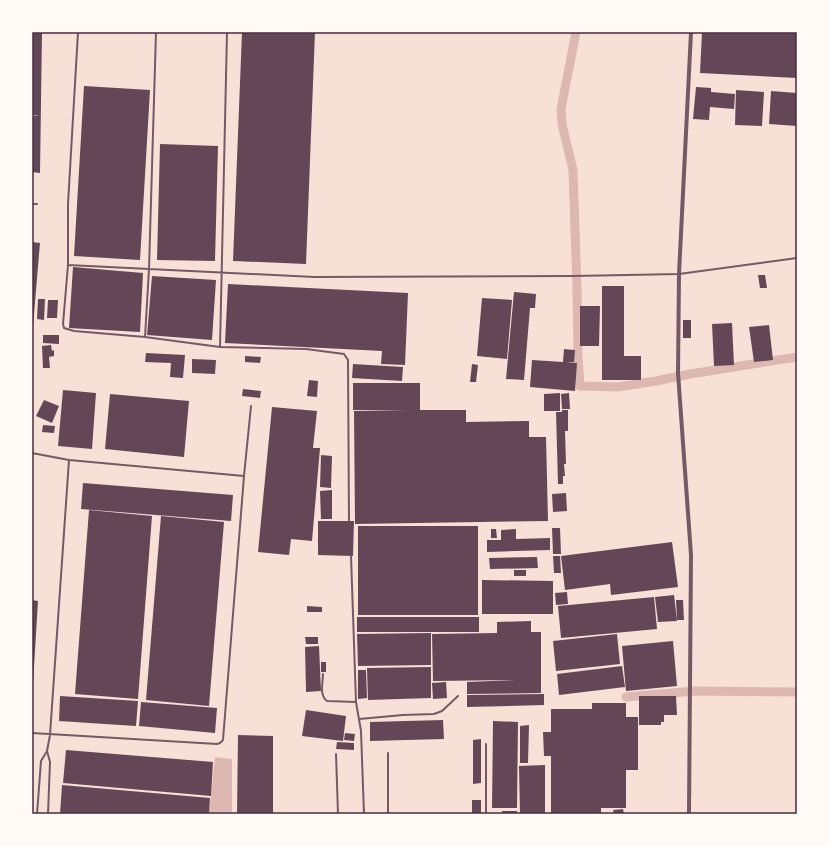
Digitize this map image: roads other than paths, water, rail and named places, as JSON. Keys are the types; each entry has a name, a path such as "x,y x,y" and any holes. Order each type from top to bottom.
{"street":[{"path":"689,814 691,555 678,373 679,274 691,32"}],"lane":[{"path":"78,32 68,204 68,265 63,324 64,328 74,331 145,337 220,347 306,349 344,354 348,360 349,520"},
{"path":"145,337 150,269 156,32"},
{"path":"220,347 227,32"},
{"path":"32,204 37,204"},
{"path":"68,265 314,277 579,276 679,274 797,258"},
{"path":"32,733 217,744 223,740 251,406"},
{"path":"32,453 69,460 244,476"},
{"path":"37,814 41,761 47,751 50,735 69,460"},
{"path":"351,556 356,702 362,731 364,814"},
{"path":"323,674 322,694 326,701 356,702"},
{"path":"359,718 434,714 442,712 458,696"},
{"path":"486,744 486,814"},
{"path":"47,751 50,762 48,814"},
{"path":"388,753 388,814"},
{"path":"336,754 338,814"}],"waterway":[{"path":"576,32 561,109 562,124 573,170 580,386 618,387 797,357"},
{"path":"626,697 695,691 797,692"}]}
